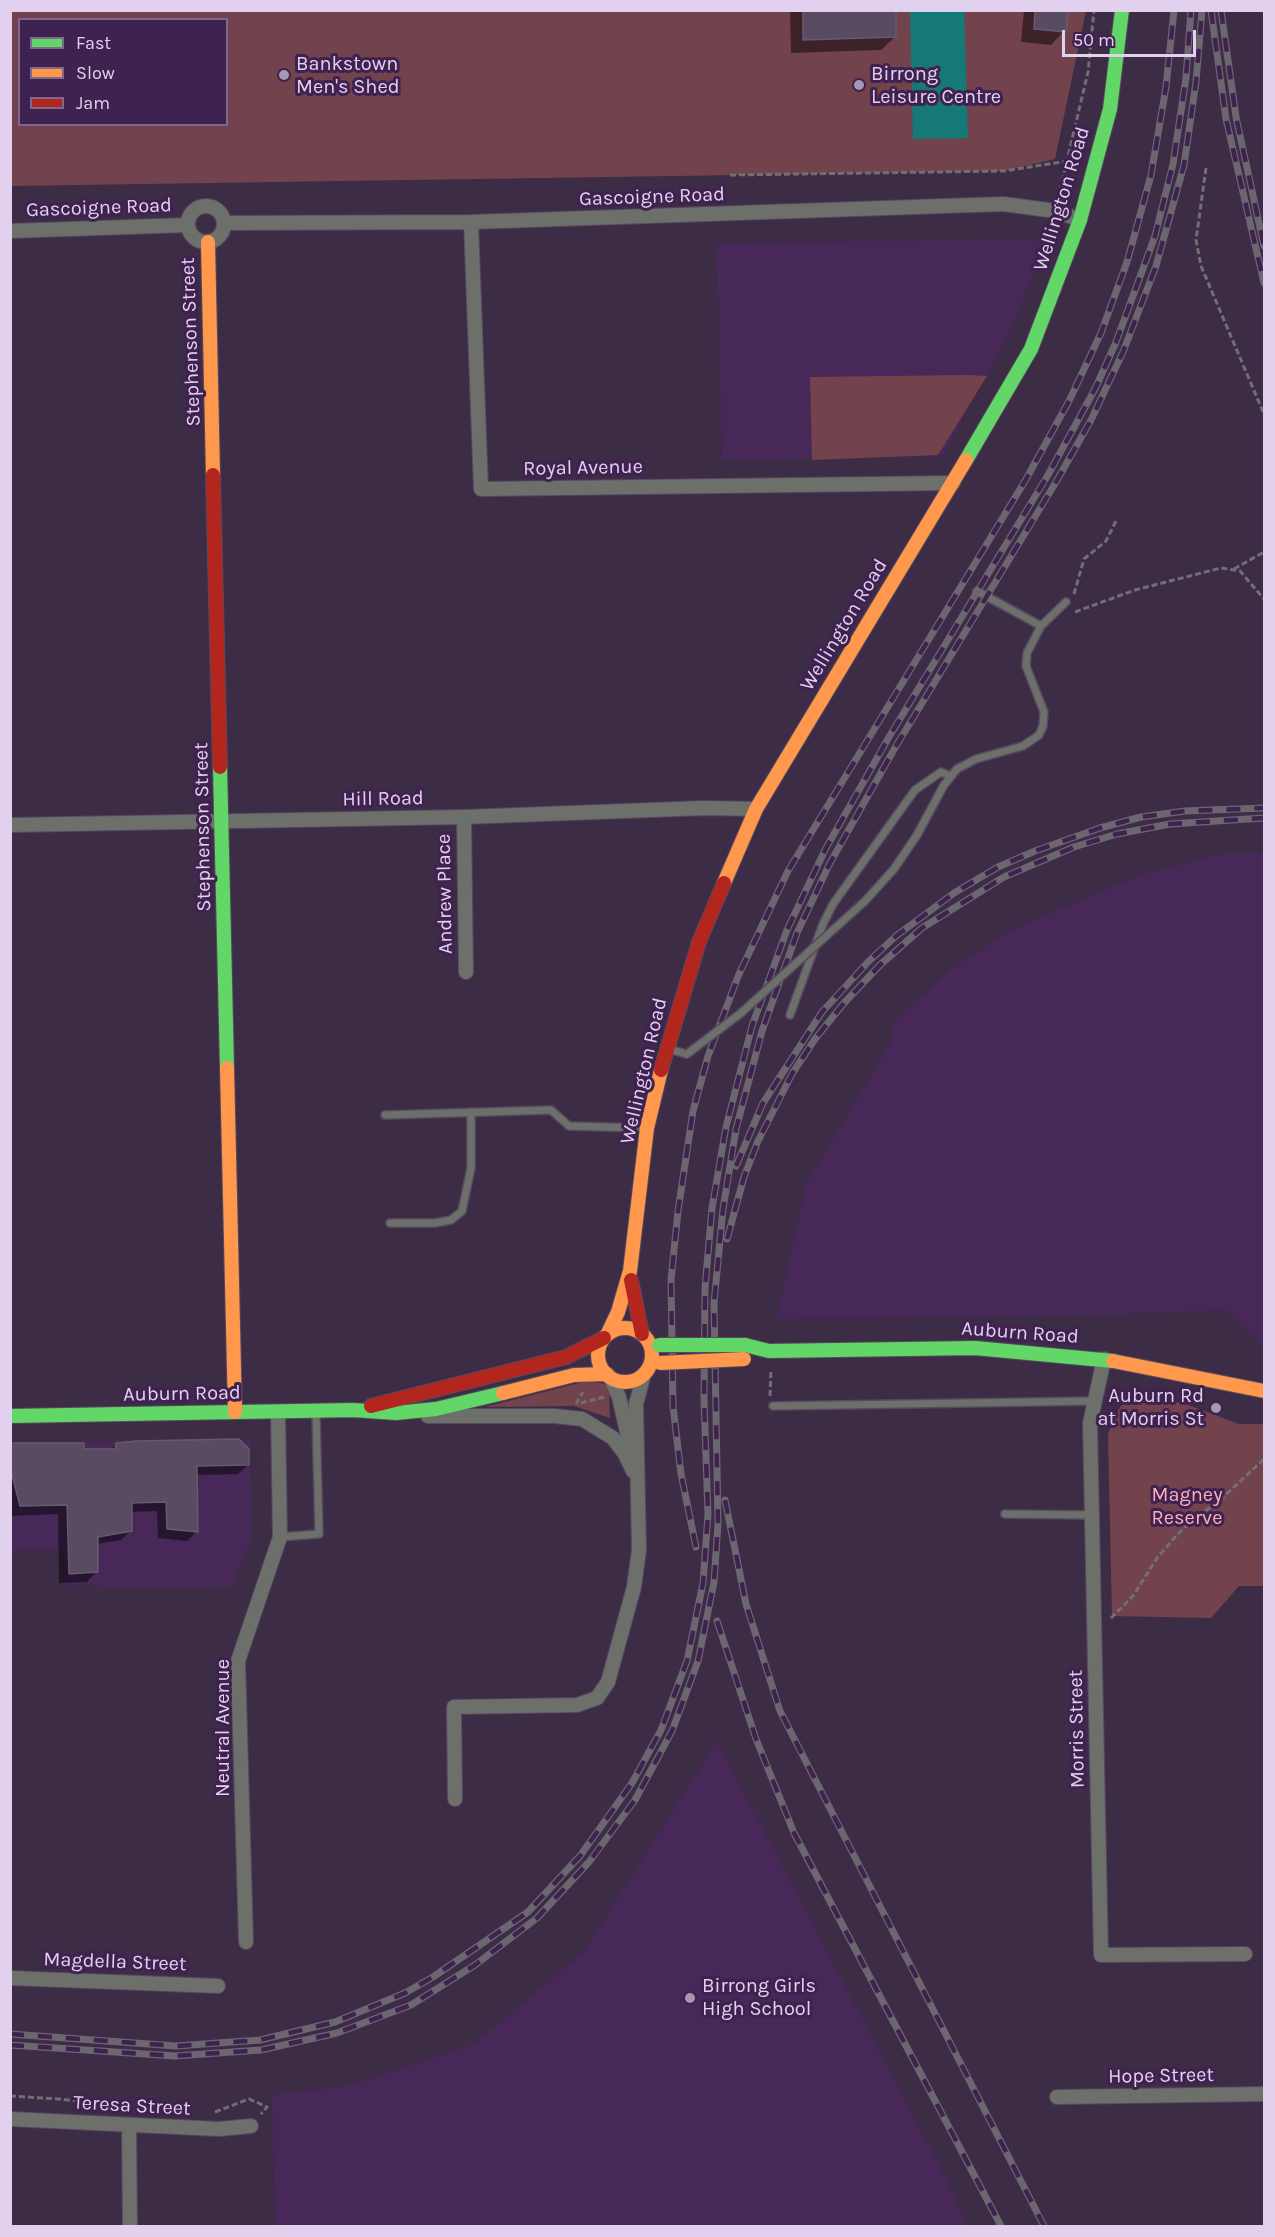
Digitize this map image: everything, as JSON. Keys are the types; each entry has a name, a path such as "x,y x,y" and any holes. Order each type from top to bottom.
{"main road":[{"name":"Wellington Road","path":"605,1337 618,1312 630,1271 647,1128 665,1049 699,942 756,809 953,483 1031,349 1080,220 1110,109 1122,10"},
{"name":"Stephenson Street","path":"208,242 235,1412"},
{"name":"Wellington Road","path":"630,1271 636,1311 644,1336"},
{"path":"627,1328 644,1336 652,1350 651,1368 630,1381 609,1376 598,1357 605,1337 616,1329 627,1328"},
{"name":"Auburn Road","path":"644,1336 659,1345 745,1352 975,1348 1104,1359 1264,1391"},
{"name":"Auburn Road","path":"353,1410 566,1357 605,1337"},
{"name":"Auburn Road","path":"651,1368 745,1352"},
{"name":"Auburn Road","path":"10,1416 353,1410 396,1413 436,1409 574,1375 609,1376"}],"street":[{"name":"Gascoigne Road","path":"224,223 471,222 1003,204 1056,210 1080,220"},
{"path":"205,206 216,208 224,223 221,234 208,242 192,236 188,225 190,214 205,206"},
{"name":"Royal Avenue","path":"471,222 481,489 953,483"},
{"name":"Gascoigne Road","path":"10,231 188,225"},
{"name":"Hill Road","path":"10,825 464,817 705,808 756,809"},
{"name":"Andrew Place","path":"464,817 466,972"},
{"name":"Morris Street","path":"1104,1359 1090,1423 1101,1955 1245,1954"},
{"path":"455,1799 454,1707 577,1705 597,1698 604,1691 634,1587 639,1550 636,1404 651,1368"},
{"path":"609,1376 619,1397 636,1473"},
{"name":"Neutral Avenue","path":"246,1942 238,1661 280,1537 278,1412"},
{"name":"Auburn Road","path":"396,1413 453,1418 555,1416 582,1419 599,1427 613,1438 636,1473"},
{"name":"Magdella Street","path":"10,1978 218,1986"},
{"name":"Hope Street","path":"1057,2097 1264,2094"},
{"name":"Teresa Street","path":"10,2119 219,2129 251,2126"},
{"path":"129,2125 130,2226"}],"lane":[{"path":"977,591 1041,626"},
{"path":"665,1049 687,1054 741,1013 865,901 894,869 917,835 950,776 969,761 1023,746 1039,735 1043,726 1044,712 1026,660 1029,645 1041,626 1066,602"},
{"path":"790,1015 823,924 833,904 915,790 941,772 950,776"},
{"path":"385,1115 550,1110 568,1126 647,1128"},
{"path":"390,1223 435,1223 451,1220 462,1211 471,1168 471,1112"},
{"path":"773,1407 1095,1401"},
{"path":"280,1537 319,1534 315,1411"},
{"path":"1005,1514 1092,1515"}],"path":[{"path":"1060,190 1088,72 1094,10"},
{"path":"730,176 1004,171 1068,161"},
{"path":"1206,168 1196,240 1201,266 1264,414"},
{"path":"1066,602 1076,593 1078,574 1084,559 1106,541 1116,521"},
{"path":"1052,616 1084,609 1135,590 1211,570 1234,569 1264,552"},
{"path":"1234,569 1246,576 1264,599"},
{"path":"770,1397 771,1370"},
{"path":"576,1404 606,1397"},
{"path":"1094,1621 1109,1619 1133,1596 1157,1558 1192,1519 1218,1502 1264,1459"},
{"path":"10,2096 135,2108"},
{"path":"206,2113 217,2112 242,2100 255,2100 267,2107 251,2126"}],"shaded area":[{"path":"910,11 964,11 968,138 913,139"},
{"path":"1038,239 1043,248 1012,328 943,456 722,460 717,243"},
{"path":"1264,853 1264,1349 1227,1310 1126,1314 776,1319 807,1183 889,1046 895,1020 951,970 1009,931 1141,875 1221,854"},
{"path":"250,1440 251,1539 232,1586 102,1588 101,1585 65,1586 64,1550 11,1550 10,1443"},
{"name":"Birrong Girls High School","path":"717,1741 947,2180 967,2226 275,2226 272,2095 352,2085 474,2044 584,1952"}],"green space":[{"path":"10,11 1086,11 1055,159 1004,171 11,186"},
{"path":"987,376 938,455 812,460 810,377"},
{"path":"587,1381 606,1384 609,1390 610,1418 574,1406 485,1407"},
{"name":"Magney Reserve","path":"1141,1393 1191,1406 1239,1424 1264,1424 1264,1586 1239,1586 1211,1618 1112,1616 1108,1434 1119,1409 1129,1395"}],"building":[{"path":"803,10 896,10 896,37 803,40"},
{"path":"1035,10 1068,10 1066,32 1034,29"},
{"path":"239,1439 249,1449 249,1465 197,1466 198,1532 167,1529 166,1502 132,1503 132,1531 98,1537 98,1572 69,1574 67,1505 20,1506 10,1467 10,1443 84,1443 84,1449 115,1449 116,1443 136,1441"}],"railway":[{"path":"696,1547 681,1474 673,1406 671,1280 678,1211 693,1111 708,1056 739,974 788,871 1025,481 1069,401 1101,333 1127,262 1151,175 1166,87 1174,10"},
{"path":"10,2034 176,2046 260,2040 335,2022 405,1993 433,1977 528,1912 580,1856 632,1783 661,1730 687,1661 703,1583 708,1514 704,1400 705,1288 712,1208 726,1127 752,1026 787,930 826,848 889,737 1048,475 1095,389 1116,342 1155,236 1173,164 1186,78 1191,10"},
{"path":"10,2045 175,2056 261,2050 337,2033 411,2005 475,1965 537,1918 589,1862 635,1800 672,1731 698,1661 714,1582 718,1524 714,1303 723,1209 736,1129 762,1031 797,933 830,863 896,746 1056,482 1091,420 1123,352 1156,266 1184,165 1196,82 1202,10"},
{"path":"1211,10 1226,119 1264,283"},
{"path":"1221,10 1236,117 1264,246"},
{"path":"736,1166 763,1103 822,1012 868,962 896,936 954,893 998,867 1100,828 1141,817 1185,811 1264,808"},
{"path":"727,1239 744,1177 758,1141 792,1074 815,1039 844,1003 880,965 922,928 1004,877 1074,847 1117,834 1170,824 1264,818"},
{"path":"725,1500 746,1604 780,1711 1044,2226"},
{"path":"717,1621 756,1739 794,1833 1001,2226"}],"traffic: fast":[{"path":"966,460 1031,349 1080,220 1110,109 1122,10"},
{"path":"220,767 227,1068"},
{"path":"659,1345 745,1345"},
{"path":"745,1345 769,1351 975,1348 1113,1361"},
{"path":"10,1416 353,1410 396,1413 436,1409 503,1393"}],"traffic: slow":[{"path":"208,242 213,475"},
{"path":"724,883 756,809 966,460"},
{"path":"227,1068 235,1412"},
{"path":"607,1335 618,1312 630,1271 647,1128 661,1070"},
{"path":"625,1328 635,1330 644,1336 650,1345 652,1355 650,1365 644,1374 635,1380 625,1382 615,1380 606,1374 600,1365 598,1355 600,1345 606,1336 615,1330 625,1328"},
{"path":"660,1363 744,1359"},
{"path":"1113,1361 1264,1391"},
{"path":"503,1393 574,1375 607,1374"}],"traffic: jam":[{"path":"213,475 220,767"},
{"path":"661,1070 699,942 724,883"},
{"path":"631,1280 642,1334"},
{"path":"371,1406 566,1357 604,1338"}],"place":[{"name":"Bankstown Men's Shed","path":"284,75"},
{"name":"Birrong Leisure Centre","path":"859,85"},
{"name":"Auburn Rd at Morris St","path":"1216,1408"},
{"name":"Birrong Girls High School","path":"690,1998"}]}
